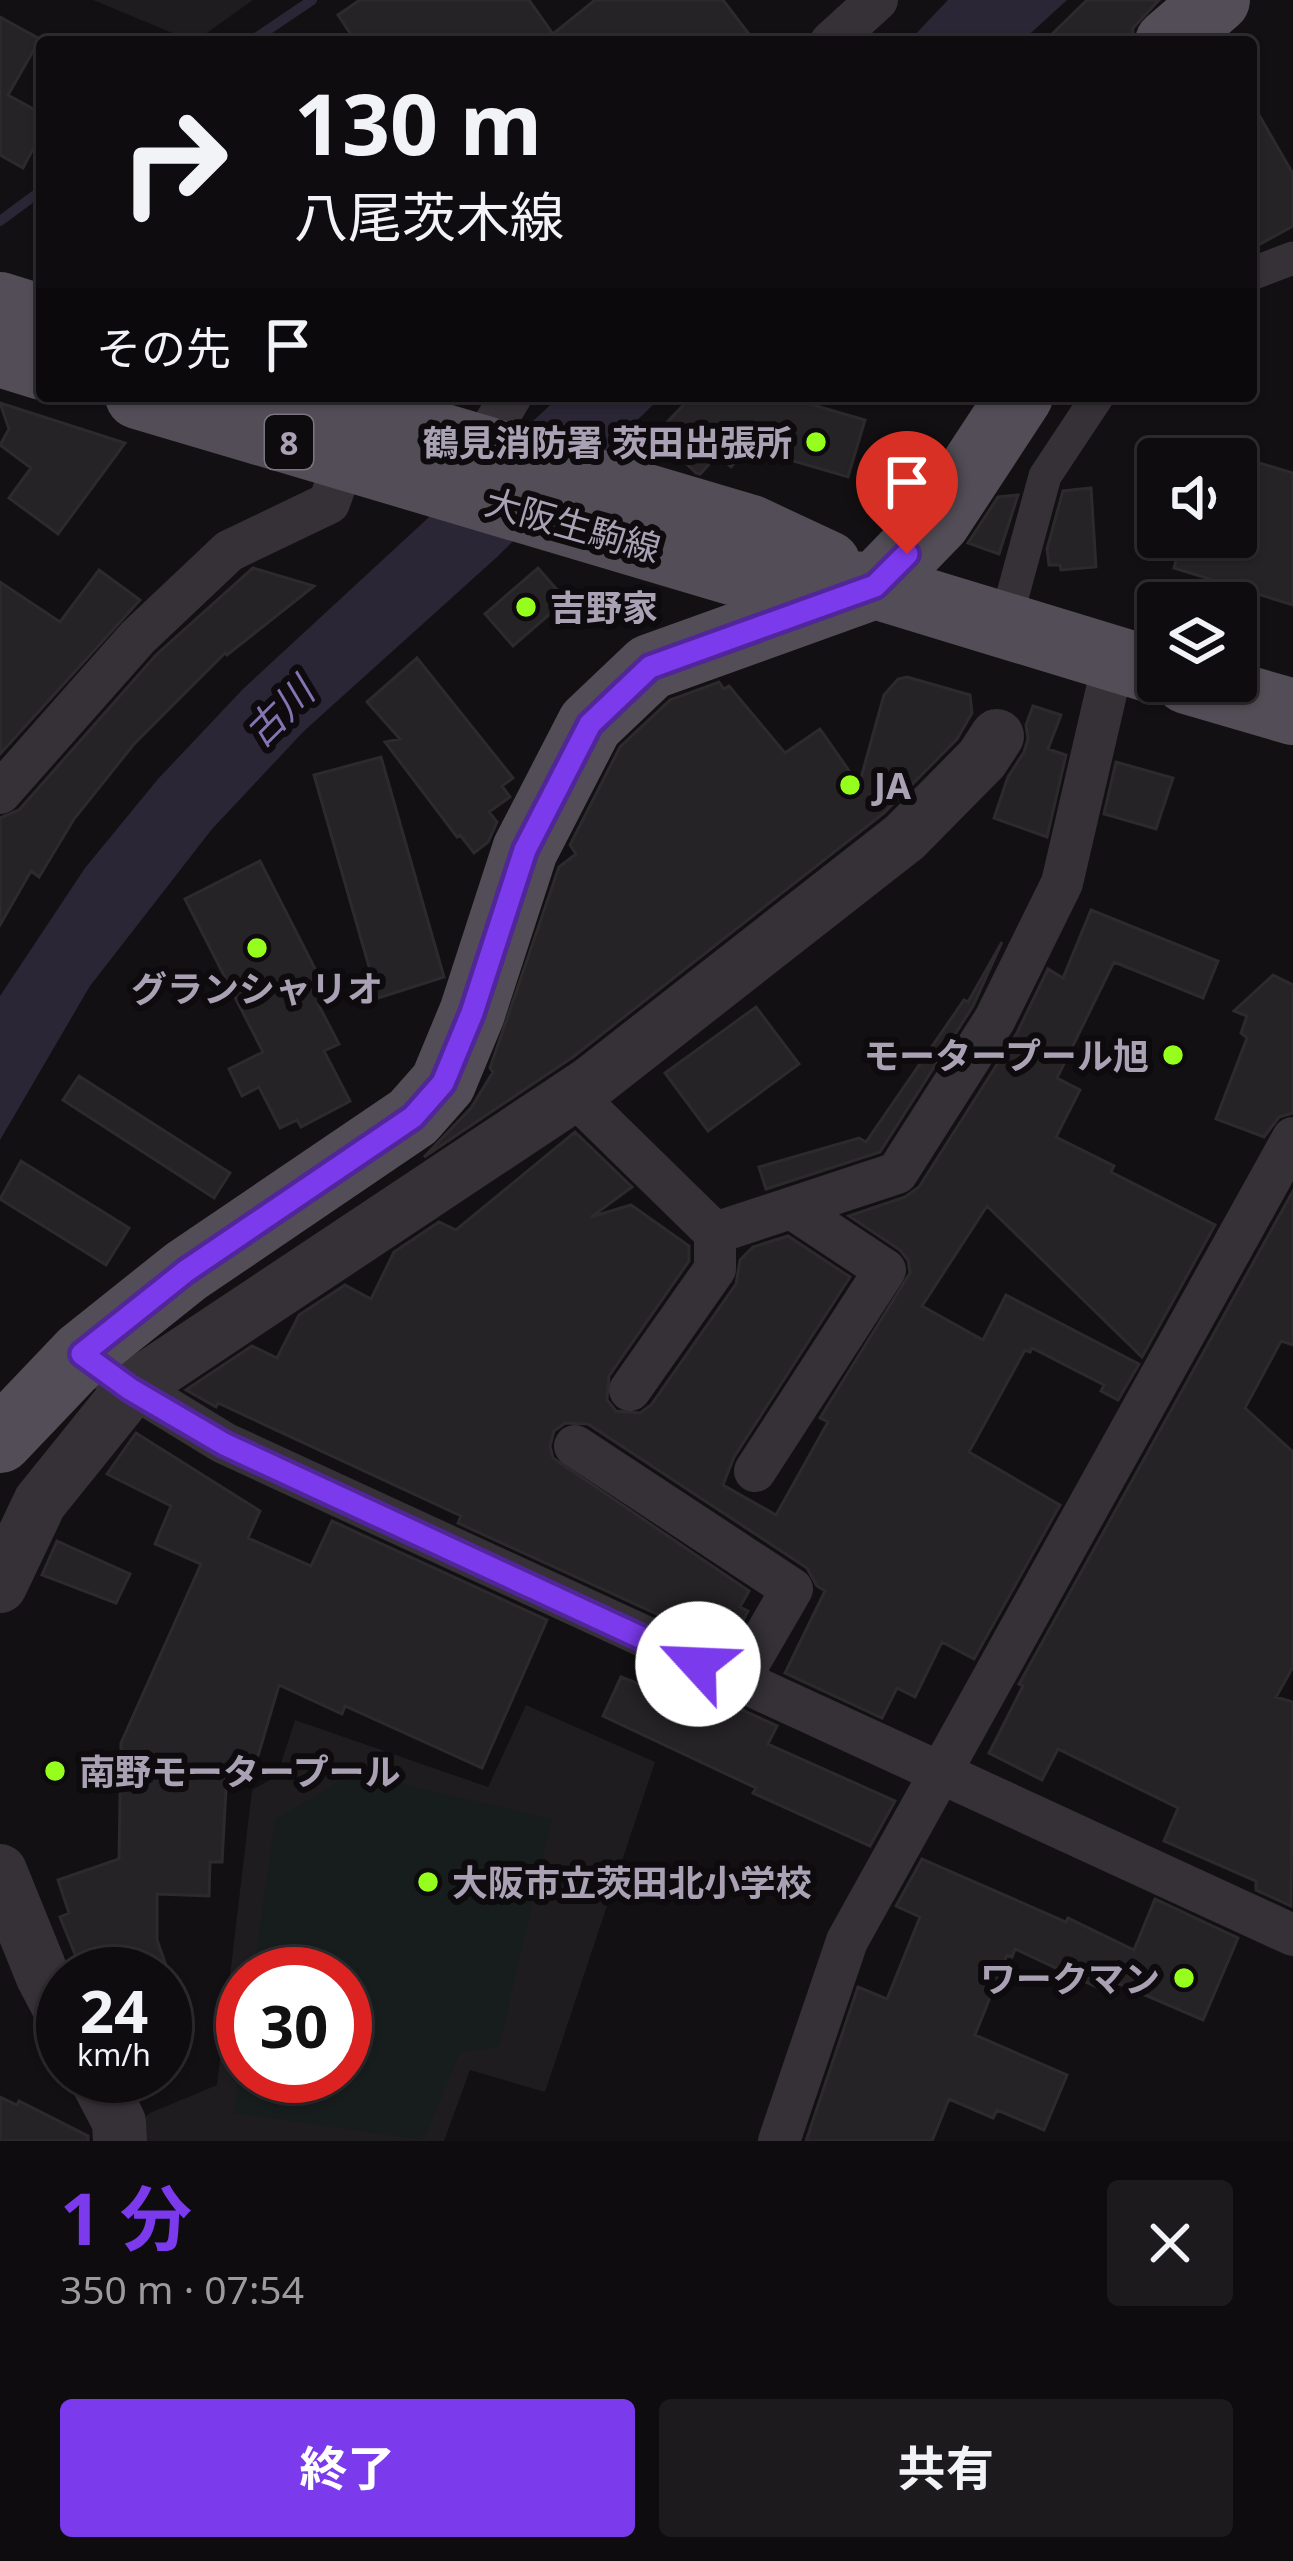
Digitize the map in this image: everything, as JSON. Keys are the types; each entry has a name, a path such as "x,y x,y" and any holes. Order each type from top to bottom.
{"main road":[{"path":"1175,36 1217,0"},
{"path":"0,305 36,316"},
{"path":"0,354 36,365"},
{"name":"大阪生駒線","path":"158,402 345,458 478,443"},
{"name":"大阪生駒線","path":"328,402 478,443 591,505 732,572 875,586 1136,666"},
{"path":"0,1440 106,1371 186,1271 413,1117 443,1083 472,1013 525,850 590,724 650,667 875,586 938,521 1016,402"},
{"path":"1257,701 1293,712"}],"street":[{"path":"838,36 877,0"},
{"path":"1257,272 1293,258"},
{"path":"1004,627 1045,476 1094,402"},
{"path":"0,794 139,637 229,551 328,502 345,458"},
{"path":"715,1233 897,1173 995,1019 1062,883 1136,666"},
{"path":"0,1586 106,1371 574,1095 905,837 982,759 998,736"},
{"path":"574,1095 715,1233 715,1269 630,1390"},
{"path":"779,2141 848,1941 1293,1138"},
{"path":"755,1471 885,1270 793,1210"},
{"path":"106,1371 224,1444 1293,1935"},
{"path":"575,1446 792,1588 738,1682"},
{"path":"0,1871 36,1960"},
{"path":"109,2103 119,2122 120,2141"}],"shaded area":[{"path":"93,0 253,0 202,36 180,36"},
{"name":"大阪市立茨田北小学校","path":"526,1705 655,1762 545,2092 470,2070 444,2141 119,2141 150,2113 174,2103 192,2103 192,2095 216,2085 216,2103 372,2103 372,1947 233,1947 252,1790 277,1776 295,1720 488,1787"},
{"path":"355,1773 552,1819 499,2047 460,2052 424,2140 234,2113 235,2103 372,2103 372,1947 257,1947 275,1819"}],"water":[{"path":"948,0 1067,0 1028,36 914,36"},
{"name":"古川","path":"554,402 656,402 497,557 304,731 212,829 90,986 0,1140 0,996 85,868 158,779 243,689"}],"building":[{"path":"360,0 529,0 553,34 595,0 723,0 750,36 352,36 338,15"},
{"path":"1087,0 1159,0 1133,28 1132,36 1050,36"},
{"path":"0,17 36,37 36,46 8,95 36,111 36,143 23,168 0,155"},
{"path":"1257,111 1293,174 1293,226 1257,246"},
{"path":"686,402 803,402 865,420 848,477 749,448 731,467 718,455 700,474 656,434"},
{"path":"0,403 125,443 58,534 9,498 31,468 0,445 9,429"},
{"path":"1257,462 1293,473 1293,605 1257,594 1257,582 1219,582 1174,568 1177,558 1257,558"},
{"path":"1091,488 1096,567 1061,570 1060,565 1049,565 1047,549 1063,491"},
{"path":"1018,495 999,554 968,543 998,497"},
{"path":"253,568 314,586 225,653 134,744 74,819 39,877 31,871 0,925 0,818 19,810 156,655"},
{"name":"吉野家","path":"538,568 566,600 513,646 485,614"},
{"path":"99,570 140,600 0,754 0,582 60,622"},
{"path":"417,658 513,778 502,786 510,797 489,812 497,822 488,842 474,853 385,742 400,739 367,702"},
{"path":"907,677 970,695 972,713 957,739 884,813 573,1057 424,1157 471,1108 493,1072 490,1068 559,867 576,854 570,845 620,747 670,700 719,682 724,689 729,686 785,753 820,729 859,785 884,695 898,679"},
{"path":"1033,706 1061,715 1048,749 1066,755 1047,837 994,818 1008,777 1024,752"},
{"path":"381,757 444,977 378,998 314,775"},
{"path":"1116,762 1173,778 1156,829 1104,814"},
{"name":"グランシャリオ","path":"260,861 330,998 318,1004 339,1044 324,1051 350,1101 301,1127 297,1120 280,1128 259,1087 242,1096 229,1069 263,1052 185,899"},
{"path":"1091,910 1218,961 1203,998 1114,962 1057,1078 1080,1090 1056,1137 1114,1166 1111,1172 1215,1225 1142,1357 987,1206 922,1306 983,1340 1006,1295 1139,1364 1118,1400 1101,1391 1104,1385 1032,1348 1025,1350 969,1452 1060,1505 974,1659 942,1642 915,1697 897,1688 882,1718 785,1673 825,1591 807,1568 588,1424 565,1423 554,1431 553,1458 749,1591 740,1607 748,1611 729,1647 458,1523 461,1516 186,1390 252,1346 277,1358 299,1315 345,1285 371,1299 394,1252 439,1222 456,1230 575,1132 632,1187 591,1217 631,1205 689,1246 689,1261 609,1376 607,1400 616,1411 640,1413 651,1405 736,1284 740,1260 753,1247 788,1236 850,1277 734,1457 723,1485 776,1515 828,1422 820,1418 910,1273 900,1250 849,1216 905,1197 919,1187 1017,1033 1048,969 1063,978"},
{"path":"1002,942 973,1006 880,1152 766,1189 759,1167 859,1138 866,1142 964,1000 968,1002"},
{"path":"1273,975 1293,985 1293,1113 1279,1117 1264,1137 1216,1119 1247,1038 1241,1033 1247,1016 1234,1011"},
{"path":"756,1007 799,1064 708,1131 665,1073"},
{"path":"79,1076 230,1173 214,1198 63,1100"},
{"path":"21,1161 129,1228 106,1265 0,1199"},
{"path":"1293,1191 1293,1345 1281,1341 1245,1408 1293,1452 1293,1667 1276,1697 1293,1702 1291,1906 1256,1890 1256,1881 1164,1841 1178,1808 1058,1749 1042,1780 989,1753 1023,1686 1019,1684"},
{"path":"136,1433 260,1511 248,1538 311,1566 332,1521 547,1620 482,1768 345,1706 342,1714 279,1685 255,1766 236,1760 233,1790 226,1789 222,1862 210,1862 209,1896 157,1894 159,1947 72,1947 60,1917 69,1913 58,1880 119,1859 121,1743 201,1564 155,1544 171,1506 107,1474"},
{"path":"57,1541 130,1574 116,1603 42,1575"},
{"path":"663,1673 777,1726 768,1744 895,1801 870,1846 603,1716 621,1677 655,1690"},
{"path":"922,1859 1134,1950 1155,1899 1238,1938 1203,2020 1108,1979 1103,1990 1015,1949 1012,1957 1007,1955 975,2035 1067,2075 1044,2130 997,2110 993,2118 949,2099 932,2141 806,2141 858,1987 887,1999 920,1917 896,1906"},
{"path":"0,2097 17,2105 19,2101 88,2136 88,2141 0,2141"}],"waterway":[{"path":"259,36 312,0"},
{"path":"0,221 36,194"}],"place":[{"name":"鶴見消防署 茨田出張所","path":"816,442"},
{"name":"吉野家","path":"526,607"},
{"name":"JA","path":"850,785"},
{"name":"グランシャリオ","path":"257,948"},
{"name":"モータープール旭","path":"1173,1055"},
{"name":"南野モータープール","path":"55,1771"},
{"name":"大阪市立茨田北小学校","path":"428,1882"},
{"name":"ワークマン","path":"1184,1978"}],"route":[{"path":"698,1664 224,1444 130,1389 82,1354 186,1271 413,1117 443,1083 472,1013 525,850 590,724 650,667 875,586 907,554"}]}
